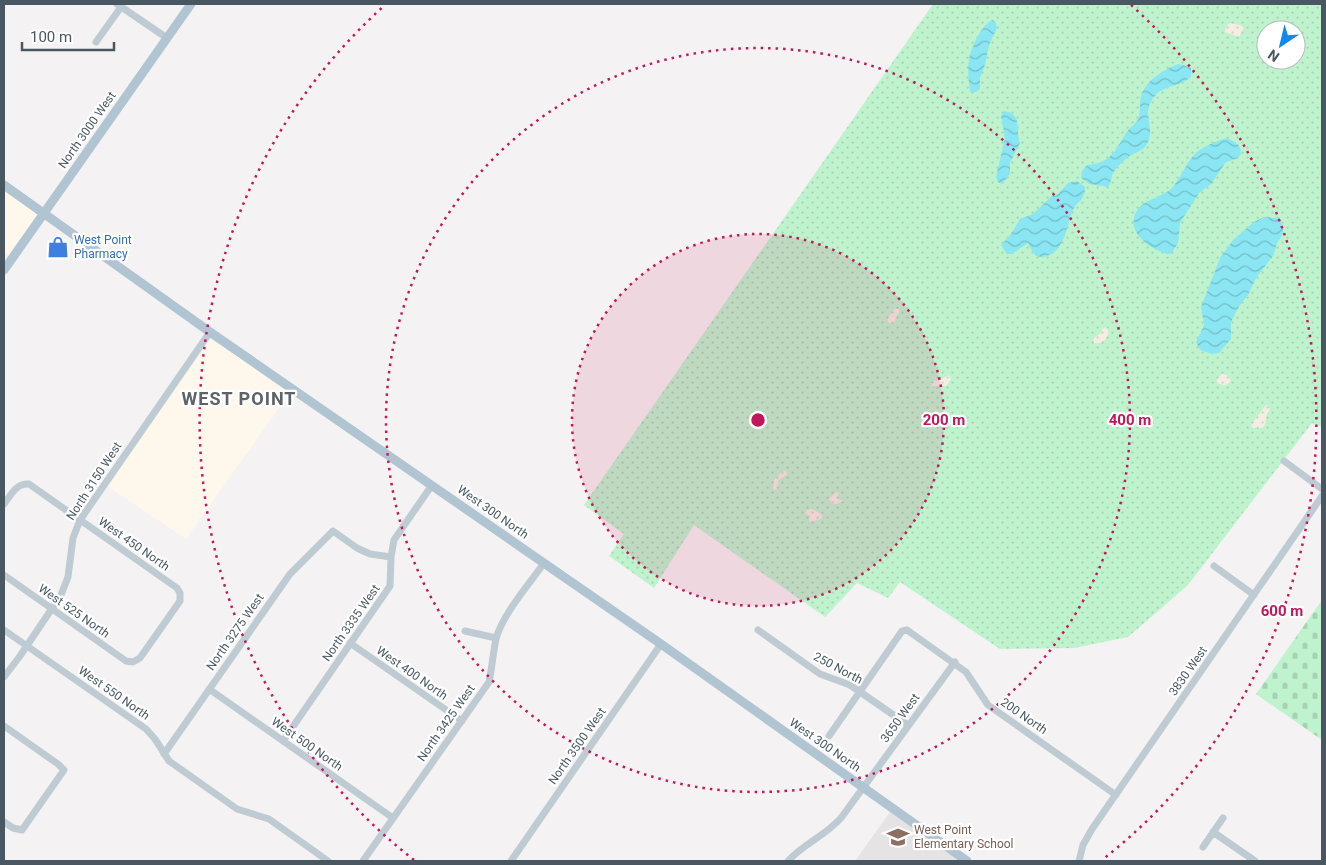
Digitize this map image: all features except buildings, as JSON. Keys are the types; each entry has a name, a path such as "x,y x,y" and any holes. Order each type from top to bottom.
{"main road":[{"name":"North 3000 West","path":"4,270 191,4"},
{"name":"West 300 North","path":"4,185 210,332 662,644 967,861"}],"street":[{"path":"96,42 119,5 167,38"},
{"name":"North 3150 West","path":"4,677 61,595 68,577 73,538 80,520 210,332"},
{"path":"1284,462 1322,489"},
{"name":"West 450 North","path":"4,504 16,488 22,484 29,484 177,588 180,593 180,601 140,658 133,662"},
{"name":"North 3335 West","path":"283,741 390,586 391,556 394,540 432,484"},
{"name":"3830 West","path":"1080,861 1087,838 1116,794 1322,496"},
{"name":"North 3275 West","path":"164,754 290,574 333,531 357,548 370,554 391,556"},
{"name":"North 3425 West","path":"363,861 489,682 493,667 496,638 508,615 544,563"},
{"path":"1214,566 1254,595"},
{"name":"West 525 North","path":"4,575 126,661 133,662"},
{"name":"200 North","path":"860,692 904,629 912,632 966,672 988,705 1116,794"},
{"name":"West 550 North","path":"4,630 146,729 156,739 169,761 237,809 269,819 328,861"},
{"name":"250 North","path":"758,630 820,674 850,685 908,725"},
{"path":"464,631 496,638"},
{"name":"West 400 North","path":"350,643 462,721"},
{"name":"North 3500 West","path":"511,861 662,644"},
{"name":"3650 West","path":"788,861 804,846 821,837 835,824 954,662"},
{"name":"West 500 North","path":"209,689 393,818"},
{"path":"829,736 860,692"},
{"path":"4,726 64,770 22,830 13,828 4,822"},
{"path":"1203,847 1223,818"},
{"path":"1213,832 1255,861"}],"shaded area":[{"path":"4,191 38,215 9,256 4,253"},
{"path":"211,339 290,393 186,539 107,486"},
{"name":"West Point Elementary School","path":"890,812 959,861 855,861"}],"green space":[{"path":"933,4 1322,4 1322,427 1312,423 1188,585 1128,637 1074,648 1000,649 900,582 888,598 857,583 825,617 694,525 654,588 609,556 624,534 584,505"},
{"path":"1322,600 1322,740 1256,694"}],"sand":[{"path":"1230,23 1243,27 1239,37 1225,32 1226,27"},
{"path":"895,309 899,309 899,313 894,323 889,323 887,319"},
{"path":"1107,327 1108,334 1106,339 1101,343 1094,343 1094,338 1101,333 1102,329"},
{"path":"1222,374 1227,375 1231,381 1226,385 1217,382 1217,379"},
{"path":"949,375 951,379 946,386 932,386 931,384 935,380 938,381"},
{"path":"1266,405 1270,409 1265,425 1262,428 1253,428 1251,425"},
{"path":"783,471 786,471 787,475 778,480 778,488 776,490 773,489 774,480"},
{"path":"836,492 839,493 837,498 843,501 832,504 829,499"},
{"path":"812,509 821,514 821,519 809,521 810,516 805,513 807,510"}],"water":[{"path":"993,20 997,28 989,45 980,78 980,89 976,92 970,92 968,68 972,50 981,31"},
{"path":"1178,64 1191,68 1191,77 1182,83 1162,90 1150,103 1148,114 1150,136 1146,145 1120,165 1113,173 1108,187 1089,184 1081,178 1082,171 1087,165 1103,161 1113,153 1129,129 1138,120 1141,97 1146,86 1161,73"},
{"path":"1004,111 1010,113 1017,120 1020,143 1010,163 1010,174 1002,184 998,182 996,177 1005,138 1001,116"},
{"path":"1227,138 1239,146 1241,154 1236,159 1226,162 1211,184 1199,193 1180,223 1178,243 1171,254 1155,249 1147,244 1136,231 1134,224 1134,216 1139,208 1146,202 1172,188 1190,160 1200,150"},
{"path":"1077,181 1085,187 1085,192 1073,210 1065,236 1058,248 1047,256 1039,257 1034,254 1028,243 1012,254 1007,254 1001,245 1011,234 1020,219 1033,214 1053,195 1056,196 1068,183"},
{"path":"1264,217 1279,218 1283,227 1283,234 1277,243 1273,256 1256,278 1248,295 1239,306 1231,322 1231,339 1219,353 1212,354 1200,350 1196,342 1204,325 1201,307 1220,258 1234,239 1254,222"}],"place":[{"name":"West Point Pharmacy","path":"58,247"},
{"name":"West Point Elementary School","path":"898,837"}],"district":[{"name":"WEST POINT","path":"239,398"}]}
